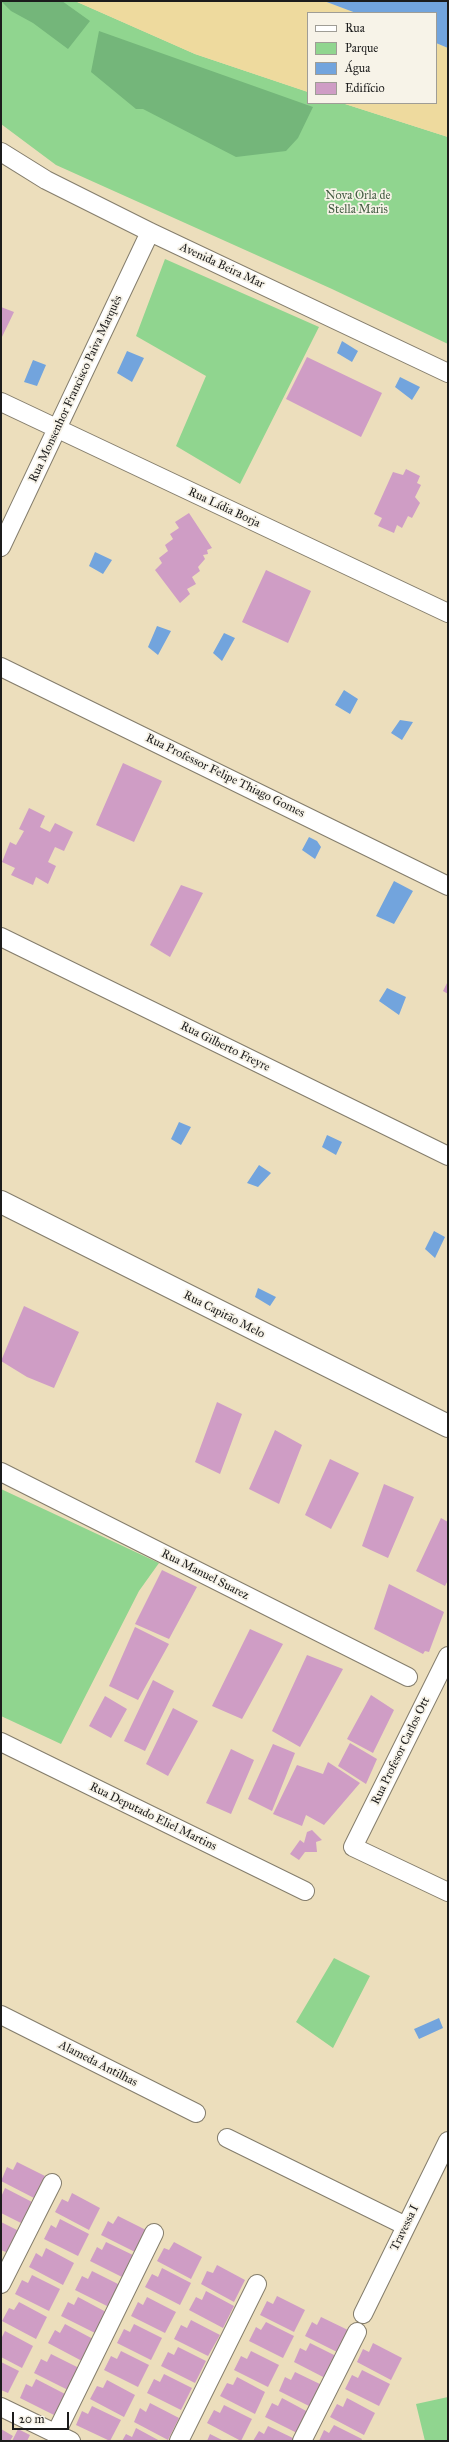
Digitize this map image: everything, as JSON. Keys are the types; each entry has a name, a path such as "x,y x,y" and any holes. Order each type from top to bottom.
{"main road":[{"name":"Rua Capitão Melo","path":"1,1202 448,1426"}],"street":[{"name":"Avenida Beira Mar","path":"1,152 46,180 150,232 448,373"},
{"name":"Rua Monsenhor Francisco Paiva Marquês","path":"1,547 150,232"},
{"name":"Rua Lídia Borja","path":"1,402 448,613"},
{"name":"Rua Professor Felipe Thiago Gomes","path":"1,667 448,886"},
{"name":"Rua Gilberto Freyre","path":"1,937 448,1156"},
{"name":"Rua Manuel Suarez","path":"1,1472 408,1677"},
{"name":"Rua Profesor Carlos Ott","path":"448,1656 353,1847 448,1892"},
{"name":"Rua Deputado Eliel Martins","path":"1,1742 305,1891"},
{"name":"Alameda Antilhas","path":"1,2015 196,2113"},
{"path":"227,2138 406,2226"},
{"name":"Travessa I","path":"363,2314 448,2141"},
{"path":"1,2284 52,2183"},
{"path":"1,2407 63,2437 154,2233"},
{"path":"179,2441 257,2284"},
{"path":"302,2441 357,2332"}],"green space":[{"name":"Nova Orla de Stella Maris","path":"1,1 75,1 195,54 307,92 307,104 345,104 448,137 448,344 332,289 56,165 1,124"},
{"path":"1,1 62,1 90,21 68,49 33,23 11,11"},
{"path":"99,31 313,107 298,138 286,151 236,157 143,109 136,109 91,72"},
{"path":"165,259 319,327 240,484 176,446 206,376 136,336"},
{"path":"1,1489 159,1563 139,1591 61,1744 1,1716"},
{"path":"334,1958 370,1976 333,2048 296,2022"},
{"path":"448,2397 448,2441 425,2441 416,2404"}],"sand":[{"path":"75,1 324,1 353,12 307,12 307,92 195,54"},
{"path":"437,43 448,48 448,137 345,104 437,104"}],"water":[{"path":"324,1 448,1 448,48 437,43 437,12 353,12"},
{"path":"342,341 358,351 352,362 337,353"},
{"path":"127,351 144,358 132,382 117,373"},
{"path":"33,360 46,365 37,386 24,382"},
{"path":"400,377 420,387 412,400 395,387"},
{"path":"95,552 112,560 103,574 89,566"},
{"path":"157,626 171,631 158,655 148,647"},
{"path":"224,633 235,638 222,661 213,653"},
{"path":"344,690 358,699 350,714 335,705"},
{"path":"400,720 413,722 402,740 391,733"},
{"path":"309,837 317,841 321,847 315,859 302,850"},
{"path":"394,881 413,891 394,924 376,916"},
{"path":"387,988 406,997 399,1015 379,1001"},
{"path":"179,1122 191,1127 181,1145 171,1139"},
{"path":"327,1135 342,1142 336,1155 322,1147"},
{"path":"259,1165 271,1173 258,1187 247,1183"},
{"path":"434,1231 445,1237 435,1258 425,1249"},
{"path":"258,1288 276,1297 270,1306 255,1297"},
{"path":"439,2018 443,2028 419,2039 414,2029"}],"building":[{"path":"1,307 14,312 1,339"},
{"path":"307,357 382,393 361,437 286,399"},
{"path":"406,469 420,476 417,483 421,485 415,497 420,503 412,518 408,516 402,528 397,525 394,533 378,526 382,518 374,514 393,472 403,475"},
{"path":"189,513 212,548 207,550 208,554 203,555 205,559 198,567 200,571 192,577 196,584 187,589 190,594 180,603 155,570 162,563 159,558 168,551 165,545 173,539 170,534 179,528 175,522"},
{"path":"266,570 311,591 288,643 242,622"},
{"path":"123,763 162,781 134,842 96,825"},
{"path":"29,808 45,816 40,827 50,832 55,823 73,832 64,851 55,847 48,862 56,866 48,884 36,877 33,885 11,875 15,868 2,862 10,842 16,845 24,831 19,829"},
{"path":"181,885 203,893 170,957 150,945"},
{"path":"448,981 448,994 443,991"},
{"path":"24,1306 79,1332 54,1388 27,1377 1,1361"},
{"path":"217,1402 242,1414 220,1474 195,1462"},
{"path":"275,1430 302,1445 279,1504 249,1489"},
{"path":"330,1459 359,1473 331,1529 305,1515"},
{"path":"384,1484 414,1497 388,1558 362,1546"},
{"path":"441,1518 448,1522 448,1580 445,1586 416,1571"},
{"path":"162,1570 197,1587 169,1639 135,1624"},
{"path":"389,1584 444,1612 429,1652 425,1651 423,1654 374,1629"},
{"path":"135,1627 169,1644 138,1700 109,1686"},
{"path":"250,1629 283,1644 242,1719 212,1706"},
{"path":"307,1655 343,1669 300,1747 272,1731"},
{"path":"153,1680 174,1691 145,1751 124,1741"},
{"path":"371,1695 394,1710 373,1753 347,1739"},
{"path":"105,1696 127,1709 111,1738 89,1726"},
{"path":"173,1708 198,1721 168,1776 146,1764"},
{"path":"350,1743 377,1759 366,1784 338,1766"},
{"path":"273,1744 295,1753 272,1811 248,1799"},
{"path":"231,1749 254,1760 231,1814 206,1803"},
{"path":"328,1762 360,1783 324,1825 306,1815 302,1826 273,1814 297,1765 323,1774"},
{"path":"312,1830 322,1840 316,1842 317,1852 305,1852 299,1860 290,1854 300,1840 304,1843 307,1832"},
{"path":"17,2162 45,2176 34,2198 1,2181 7,2167 13,2170"},
{"path":"5,2188 34,2203 23,2224 1,2213 1,2197"},
{"path":"72,2193 100,2208 89,2230 55,2212 62,2199 68,2202"},
{"path":"118,2216 146,2230 135,2252 101,2235 108,2221 113,2224"},
{"path":"60,2219 89,2234 78,2256 44,2239 51,2225 56,2228"},
{"path":"1,2222 19,2231 8,2253 1,2250"},
{"path":"106,2242 135,2256 124,2278 90,2261 97,2247 102,2250"},
{"path":"174,2242 202,2257 191,2279 157,2261 164,2248 169,2250"},
{"path":"46,2248 74,2263 63,2285 29,2267 36,2253 42,2257"},
{"path":"217,2265 245,2280 234,2302 201,2284 207,2271 213,2273"},
{"path":"162,2268 191,2283 180,2305 145,2287 152,2274 158,2277"},
{"path":"92,2271 120,2285 109,2307 75,2290 82,2276 88,2279"},
{"path":"32,2275 60,2289 49,2311 15,2294 22,2280 28,2283"},
{"path":"206,2291 234,2306 223,2328 189,2310 196,2297 202,2300"},
{"path":"277,2296 305,2310 294,2332 260,2315 267,2301 273,2304"},
{"path":"78,2297 106,2312 95,2333 61,2316 68,2302 74,2305"},
{"path":"147,2297 176,2312 165,2333 131,2316 138,2302 143,2305"},
{"path":"19,2302 47,2317 36,2339 2,2321 9,2308 14,2310"},
{"path":"321,2317 350,2331 339,2353 305,2336 312,2322 317,2325"},
{"path":"191,2320 220,2335 208,2356 174,2339 181,2325 187,2328"},
{"path":"266,2322 294,2336 283,2358 249,2341 256,2327 261,2330"},
{"path":"65,2324 93,2339 82,2361 48,2343 55,2330 60,2333"},
{"path":"134,2324 162,2338 151,2360 117,2343 124,2329 130,2332"},
{"path":"5,2331 33,2346 22,2368 1,2357 1,2339"},
{"path":"310,2343 338,2357 327,2379 294,2362 300,2348 306,2351"},
{"path":"373,2343 402,2358 391,2380 357,2362 363,2349 369,2352"},
{"path":"178,2347 206,2361 195,2383 161,2366 168,2352 174,2355"},
{"path":"121,2351 149,2365 138,2387 104,2370 111,2356 117,2359"},
{"path":"251,2351 279,2365 268,2387 234,2370 241,2356 247,2359"},
{"path":"51,2354 79,2368 68,2390 34,2373 41,2359 47,2362"},
{"path":"1,2362 19,2371 8,2393 1,2390"},
{"path":"362,2370 390,2384 379,2406 345,2389 352,2375 358,2378"},
{"path":"295,2372 324,2386 313,2408 279,2391 285,2377 291,2380"},
{"path":"164,2374 192,2388 181,2410 147,2393 154,2379 160,2382"},
{"path":"237,2377 265,2392 255,2414 220,2396 227,2383 233,2385"},
{"path":"36,2379 65,2394 54,2415 20,2398 26,2384 32,2387"},
{"path":"107,2380 135,2395 124,2417 90,2399 97,2386 103,2388"},
{"path":"282,2398 310,2413 299,2434 265,2417 272,2403 278,2406"},
{"path":"347,2398 375,2413 364,2435 330,2417 337,2404 343,2407"},
{"path":"150,2403 179,2418 168,2440 134,2422 140,2408 146,2412"},
{"path":"224,2405 252,2419 241,2441 207,2423 214,2410 220,2413"},
{"path":"92,2406 121,2420 110,2441 76,2425 82,2411 88,2414"},
{"path":"334,2425 362,2439 361,2441 319,2441 324,2430 329,2433"},
{"path":"268,2426 297,2440 253,2441 259,2431 264,2434"},
{"path":"136,2428 160,2441 122,2441 126,2434 132,2437"},
{"path":"1,2429 13,2436 10,2441 1,2441"},
{"path":"18,2429 30,2435 27,2441 12,2441"},
{"path":"210,2434 224,2441 207,2441"}]}
